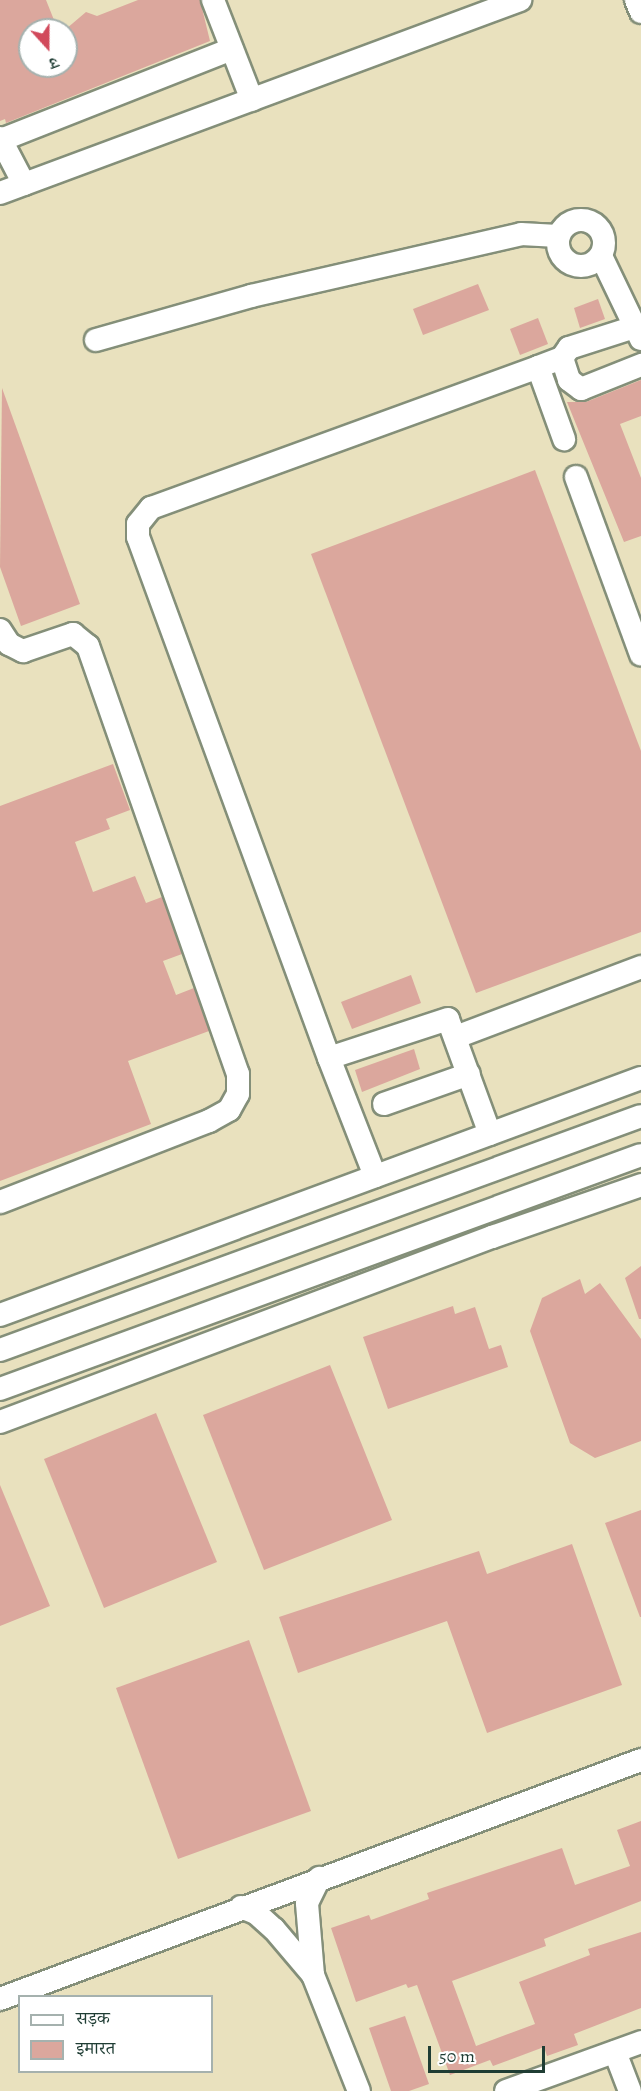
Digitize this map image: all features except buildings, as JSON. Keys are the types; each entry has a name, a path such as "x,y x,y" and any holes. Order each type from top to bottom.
{"street":[{"path":"213,0 252,99"},
{"path":"0,193 520,0"},
{"path":"636,0 641,12"},
{"path":"24,184 0,139 232,49"},
{"path":"578,219 591,221 601,230 605,243 601,256 591,264 578,266 565,261 558,249 558,236 565,225 578,219"},
{"path":"96,340 240,299 521,234 558,236"},
{"path":"375,1176 329,1058 138,537 138,524 151,508 562,358 569,348 639,330 601,256"},
{"path":"562,358 569,381 581,389 641,365"},
{"path":"538,367 564,439"},
{"path":"576,477 641,655"},
{"path":"0,630 9,644 23,651 73,634 88,646 238,1074 238,1094 229,1110 209,1121 0,1202"},
{"path":"456,1037 640,970"},
{"path":"329,1058 440,1019 448,1019 490,1134"},
{"path":"384,1104 469,1074"},
{"path":"0,1315 641,1078"},
{"path":"0,1350 641,1116"},
{"path":"0,1389 641,1155"},
{"path":"0,1422 492,1237 641,1185"},
{"path":"0,1999 241,1907 641,1760"},
{"path":"319,1878 308,1903 314,1975 359,2091"},
{"path":"241,1907 256,1913 274,1929 314,1975"},
{"path":"506,2091 641,2043"},
{"path":"615,2052 630,2091"}]}
